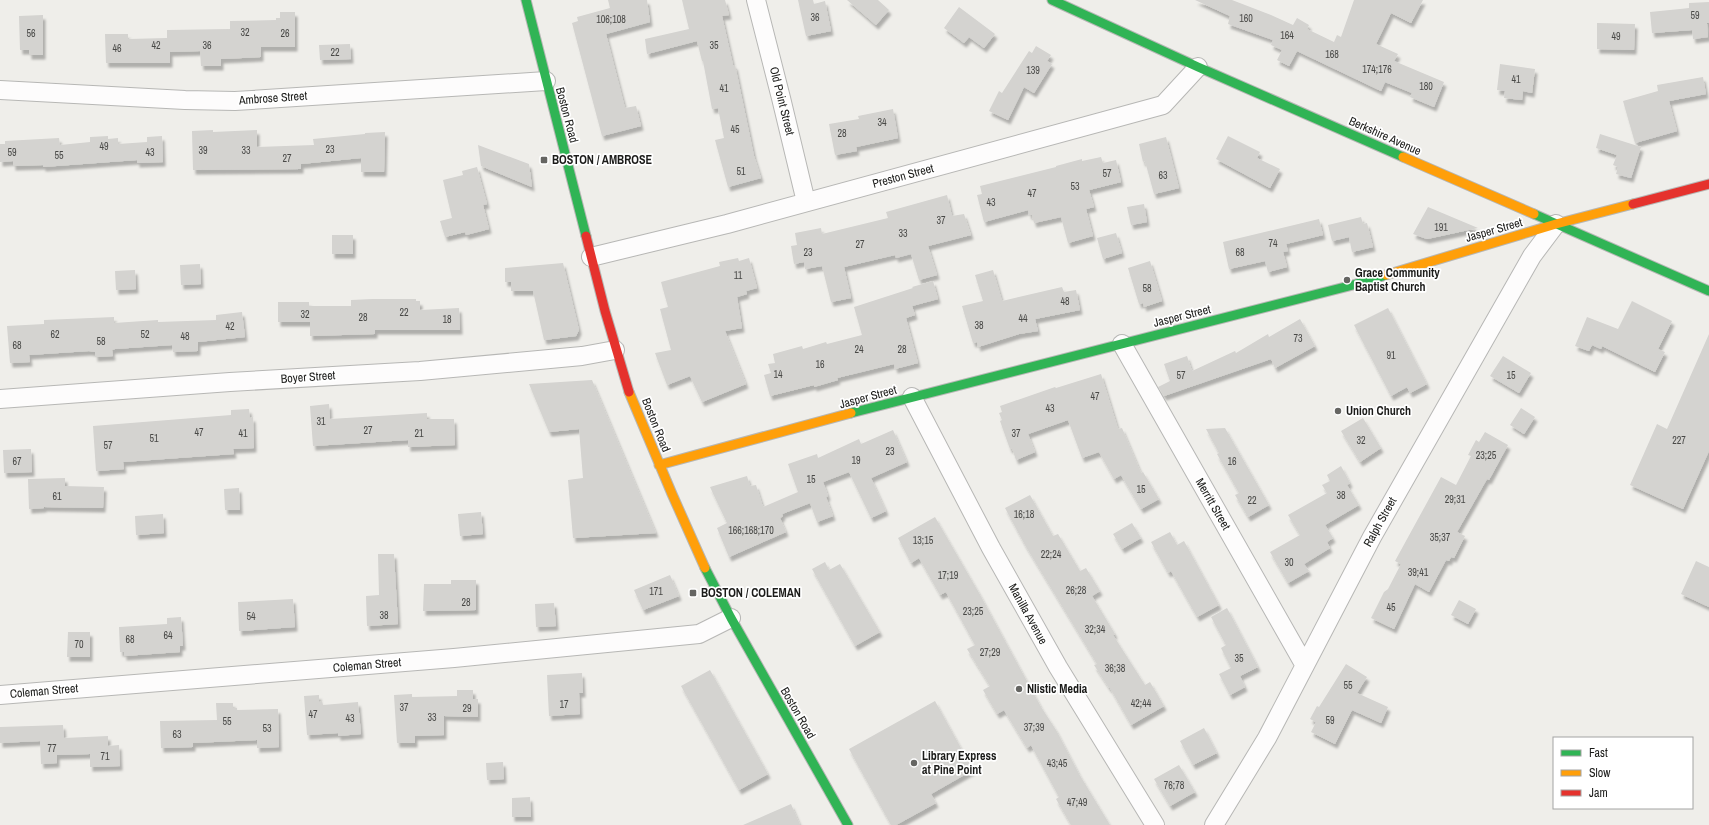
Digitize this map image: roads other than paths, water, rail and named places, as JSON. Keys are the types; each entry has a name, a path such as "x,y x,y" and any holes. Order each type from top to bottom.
{"main road":[{"name":"Boston Road","path":"526,0 615,350 626,384 694,545 731,618 848,825"},
{"name":"Berkshire Avenue","path":"1052,0 1198,67 1709,291"},
{"name":"Jasper Street","path":"659,465 912,397 1353,284 1556,224 1709,184"}],"street":[{"name":"Old Point Street","path":"756,0 806,202"},
{"name":"Preston Street","path":"591,257 727,224 1164,105 1198,67"},
{"name":"Ambrose Street","path":"0,90 185,100 235,101 546,80"},
{"name":"Ralph Street","path":"1214,825 1267,738 1304,664 1403,482 1504,304 1532,256 1556,224"},
{"name":"Merritt Street","path":"1122,344 1304,664"},
{"name":"Boyer Street","path":"0,399 420,371 582,356 615,350"},
{"name":"Manilla Avenue","path":"912,397 991,548 1058,667 1155,825"},
{"name":"Coleman Street","path":"0,695 446,658 699,634 731,618"}],"place":[{"name":"BOSTON / AMBROSE","path":"544,160"},
{"name":"Grace Community Baptist Church","path":"1347,280"},
{"name":"Union Church","path":"1338,411"},
{"name":"BOSTON / COLEMAN","path":"693,593"},
{"name":"Nlistic Media","path":"1019,689"},
{"name":"Library Express at Pine Point","path":"914,763"}]}
